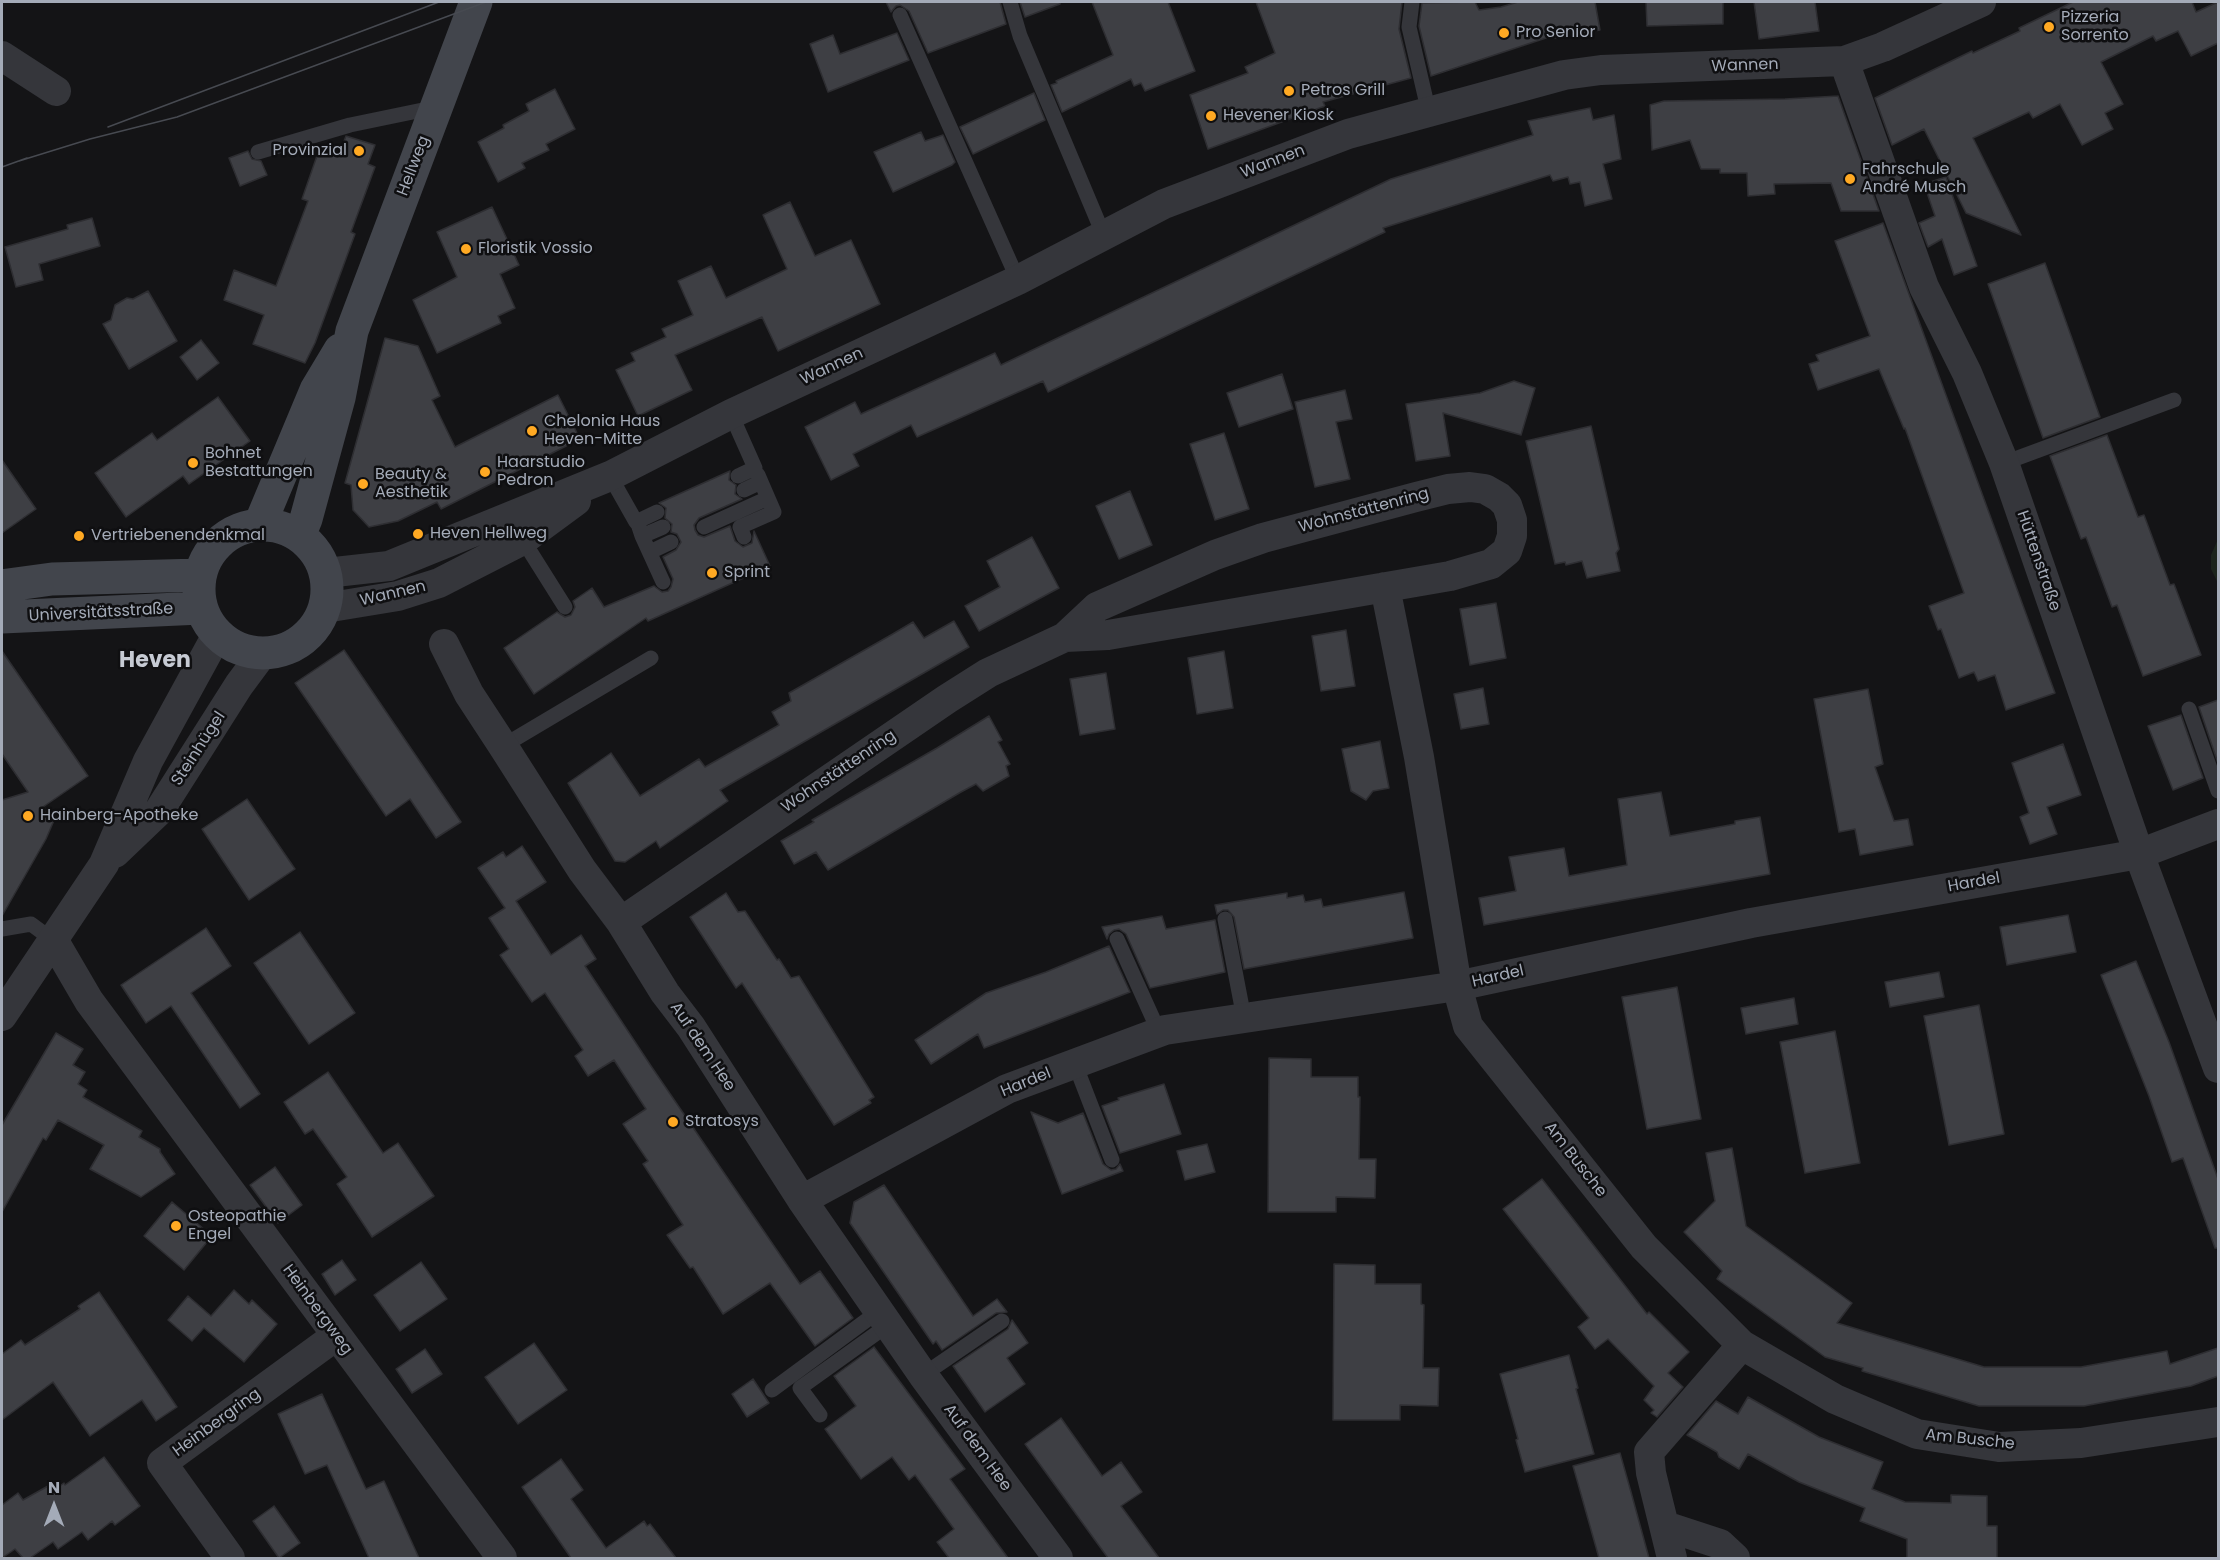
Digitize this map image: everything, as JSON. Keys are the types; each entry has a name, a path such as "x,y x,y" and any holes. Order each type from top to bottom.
{"street":[{"name":"Hellweg","path":"299,536 306,519 339,398 352,331 477,2"},
{"name":"Wannen","path":"325,608 398,596 439,583 516,528 610,476 731,414 1018,280 1164,204 1353,132 1564,75 1601,70 1844,61 1882,47 1981,2"},
{"path":"2,56 56,91"},
{"name":"Hüttenstraße","path":"1844,61 1924,287 1967,373 2004,462 2139,854 2218,1068"},
{"name":"Hellweg","path":"260,524 316,390 352,331"},
{"name":"Wohnstättenring","path":"621,922 947,699 988,673 1065,636 1097,607 1215,555 1263,538 1448,489 1470,487 1485,489 1507,505 1512,520 1512,536 1507,551 1491,564 1450,576 1108,635 1065,636"},
{"path":"260,524 281,527 299,536 316,552 326,573 328,591 325,608 315,627 301,642 282,651 262,654 230,645 209,622 198,592 200,575 208,555 221,539 239,529 260,524"},
{"name":"Wannen","path":"326,573 388,566 424,553 516,528"},
{"name":"Universitätsstraße","path":"2,586 52,579 200,575"},
{"path":"1385,587 1419,757 1457,986"},
{"name":"Universitätsstraße","path":"2,617 209,622"},
{"name":"Steinhügel","path":"2,1016 104,864 209,622"},
{"name":"Auf dem Hee","path":"444,644 469,694 582,870 621,922 802,1200 923,1375 1058,1558"},
{"name":"Steinhügel","path":"104,864 159,811 239,685 262,654"},
{"name":"Hardel","path":"802,1200 1007,1089 1159,1032 1457,986 1751,923 2139,854 2218,824"},
{"name":"Heinbergweg","path":"54,941 89,1001 502,1558"},
{"name":"Am Busche","path":"1457,986 1468,1026 1644,1247 1742,1345 1835,1399 1917,1434 1999,1447 2081,1443 2218,1422"},
{"name":"Heinbergring","path":"230,1558 162,1463 336,1336"},
{"path":"1672,1558 1651,1473 1649,1452 1742,1345"},
{"path":"1665,1526 1720,1544 1735,1558"}],"lane":[{"path":"1010,2 1020,36 1104,236"},
{"path":"1412,2 1408,27 1429,113"},
{"path":"900,15 1018,280"},
{"path":"258,152 350,125 437,107"},
{"path":"2004,462 2174,400"},
{"path":"731,414 774,512 740,527 744,537"},
{"path":"741,483 758,475"},
{"path":"610,476 639,529 663,582"},
{"path":"704,527 768,498"},
{"path":"639,529 660,519"},
{"path":"516,528 565,607"},
{"path":"650,552 671,542"},
{"path":"503,746 651,658"},
{"path":"2189,709 2218,791"},
{"path":"1225,919 1244,1018"},
{"path":"2,929 31,924 54,941"},
{"path":"1117,939 1159,1032"},
{"path":"1075,1064 1112,1160"},
{"path":"772,1390 884,1318"},
{"path":"820,1415 800,1388 884,1318"},
{"path":"923,1375 1002,1321"}],"shaded area":[{"path":"2218,539 2218,583 2211,569 2211,555"}],"building":[{"path":"886,2 1000,2 1006,24 928,53 909,11 900,5 891,12"},
{"path":"1020,2 1060,2 1060,4 1025,17"},
{"path":"1092,2 1168,2 1195,71 1145,91 1141,83 1134,86 1131,79 1062,112 1051,85 1113,55"},
{"path":"1256,2 1402,2 1399,29 1411,78 1323,102 1325,106 1208,149 1190,95 1248,73 1245,67 1275,53"},
{"path":"1475,2 1479,10 1518,2 1595,2 1600,30 1555,38 1555,35 1431,76 1419,26 1422,3"},
{"path":"1646,2 1723,2 1723,24 1647,26"},
{"path":"1754,2 1815,2 1819,31 1759,39"},
{"path":"2073,2 2192,2 2196,12 2218,2 2218,43 2191,56 2178,31 2156,41 2153,36 2101,62 2123,104 2105,113 2113,129 2082,145 2060,104 2033,118 2029,112 1973,138 2021,235 1966,213 1924,129 1892,145 1875,98 1972,51 1973,53 2020,31 2019,28"},
{"path":"897,33 909,60 828,92 810,44 833,35 840,54"},
{"path":"555,89 575,129 546,144 549,150 522,163 525,168 498,182 478,142 529,111 526,104"},
{"path":"1034,93 1045,120 973,154 960,127"},
{"path":"1838,96 1879,211 1841,211 1831,183 1774,184 1775,194 1748,196 1747,173 1720,173 1720,169 1701,169 1690,140 1652,150 1650,105 1664,101"},
{"path":"1590,108 1593,120 1614,115 1621,159 1603,164 1612,199 1585,206 1580,182 1570,184 1568,177 1553,181 1550,175 1383,228 1385,232 1048,392 1043,381 917,437 911,425 853,454 859,466 831,480 805,427 855,402 861,414 995,353 1001,365 1391,179 1533,135 1528,121"},
{"path":"921,132 925,141 943,135 955,162 893,192 874,152"},
{"path":"346,136 375,145 368,164 375,167 351,232 355,234 315,343 305,363 253,344 264,315 224,300 234,270 276,286 308,201 302,199 319,150 338,157"},
{"path":"248,151 252,159 261,161 267,175 240,186 229,158"},
{"path":"1946,177 1977,266 1954,275 1942,239 1928,247 1919,223 1935,216 1924,184"},
{"path":"790,202 815,256 851,240 880,304 778,351 762,317 675,355 692,390 638,416 616,370 635,361 631,353 666,337 662,329 693,315 678,281 711,266 726,298 787,269 763,215"},
{"path":"492,207 519,265 500,274 515,308 498,316 501,323 437,353 413,300 457,277 437,232"},
{"path":"92,218 100,246 39,264 43,280 16,287 5,247 68,229 67,225"},
{"path":"1883,223 2055,693 2006,710 1995,675 1978,681 1974,672 1959,678 1941,629 1938,630 1929,606 1964,593 1905,428 1879,369 1818,390 1809,364 1819,361 1816,355 1870,336 1835,241"},
{"path":"2045,263 2100,417 2043,438 1988,284"},
{"path":"148,291 177,341 129,369 103,324 111,320 115,305"},
{"name":"Chelonia Haus Heven-Mitte","path":"385,338 418,346 440,396 432,400 455,447 558,395 580,439 441,509 437,502 398,521 369,527 353,510 351,485 345,483"},
{"path":"201,340 219,363 197,380 180,357"},
{"path":"1282,374 1293,409 1239,427 1227,393"},
{"path":"1514,381 1535,388 1521,435 1443,413 1450,456 1416,461 1406,404 1480,393"},
{"path":"1345,390 1352,419 1336,422 1350,479 1315,487 1295,402"},
{"path":"218,397 250,441 189,484 183,476 126,517 95,473 152,433 157,440"},
{"path":"1591,426 1619,549 1616,553 1620,571 1587,578 1582,561 1566,565 1565,562 1555,564 1526,441"},
{"path":"1224,433 1249,509 1215,520 1190,444"},
{"path":"2107,435 2138,517 2144,515 2170,585 2174,584 2201,655 2143,676 2117,605 2112,607 2086,537 2081,539 2050,456"},
{"path":"2,460 36,509 2,533"},
{"path":"730,471 729,480 736,485 735,494 742,499 699,518 694,525 695,530 698,535 704,537 730,526 735,541 743,547 752,543 754,531 770,566 648,621 646,618 534,694 504,648 557,612 565,617 571,615 575,607 573,601 592,588 604,607 654,586 662,592 668,591 673,579 663,557 676,550 681,542 677,534 671,532 672,524 665,518 666,508 659,503"},
{"path":"1130,491 1152,545 1119,559 1096,506"},
{"path":"1032,537 1059,588 979,631 965,606 1000,587 987,561"},
{"path":"1496,603 1506,658 1470,665 1460,609"},
{"path":"954,621 969,647 720,790 728,801 660,848 656,841 625,862 615,861 568,783 611,753 640,796 699,759 705,767 779,725 772,712 791,701 789,693 913,622 924,638"},
{"path":"1346,630 1355,686 1321,691 1312,636"},
{"path":"344,650 461,822 436,838 410,799 386,816 295,683"},
{"path":"2,651 88,776 40,809 55,818 46,839 2,916 2,800 28,792 2,754"},
{"path":"1224,651 1233,708 1197,714 1188,658"},
{"path":"1106,673 1115,729 1080,735 1070,679"},
{"path":"1483,688 1489,724 1461,729 1454,694"},
{"path":"1868,689 1883,764 1875,767 1894,821 1908,819 1913,845 1860,855 1855,829 1839,832 1814,699"},
{"path":"2218,700 2218,763 2199,707"},
{"path":"2181,715 2203,778 2173,790 2148,726"},
{"path":"989,716 1002,740 998,742 1010,764 1006,766 1009,776 983,791 976,784 828,870 816,852 794,864 781,841 814,822 812,820"},
{"path":"1380,741 1389,788 1373,791 1366,800 1351,791 1342,749"},
{"path":"2063,744 2081,795 2047,807 2057,834 2030,844 2020,817 2029,813 2012,763"},
{"path":"1661,792 1670,836 1760,817 1770,874 1484,925 1479,898 1516,891 1509,857 1564,848 1569,876 1627,865 1618,799"},
{"path":"247,799 295,869 249,900 202,829"},
{"path":"522,846 546,882 516,901 551,955 581,935 596,959 585,966 800,1284 820,1271 853,1318 815,1346 770,1283 723,1314 693,1267 690,1268 667,1235 683,1225 643,1164 648,1161 623,1124 646,1109 614,1060 588,1076 575,1056 583,1050 545,993 532,1002 500,955 509,949 489,918 505,908 478,868 503,852 506,857"},
{"path":"1404,892 1413,938 1244,969 1234,917 1228,910 1217,914 1215,905 1287,893 1287,898 1303,895 1305,902 1321,899 1323,907"},
{"path":"726,893 738,912 745,911 791,978 799,976 874,1097 869,1100 871,1103 834,1125 742,983 736,988 690,917"},
{"path":"2068,915 2076,952 2007,965 2000,927"},
{"path":"1162,916 1166,929 1215,920 1225,972 1150,988 1126,934 1119,929 1114,930 1107,939 1102,927"},
{"path":"206,928 231,966 191,993 260,1094 240,1108 171,1006 146,1023 121,985"},
{"path":"300,932 355,1013 309,1044 254,963"},
{"path":"1109,946 1130,992 984,1048 978,1034 931,1064 915,1040 986,993"},
{"path":"2136,961 2169,1042 2218,1179 2218,1248 2215,1248 2183,1158 2172,1162 2149,1096 2101,975"},
{"path":"1939,972 1944,997 1890,1007 1885,982"},
{"path":"1677,987 1701,1119 1647,1129 1622,997"},
{"path":"1794,998 1798,1024 1746,1034 1741,1008"},
{"path":"1979,1005 2004,1134 1949,1145 1924,1016"},
{"path":"1835,1031 1860,1163 1805,1173 1780,1042"},
{"path":"56,1033 83,1049 73,1065 85,1072 78,1084 87,1090 83,1097 142,1131 139,1137 160,1149 175,1174 141,1197 90,1169 104,1145 58,1120 46,1140 43,1138 2,1212 2,1125"},
{"path":"1269,1058 1311,1059 1311,1077 1358,1077 1359,1159 1376,1159 1375,1198 1336,1197 1336,1212 1268,1212"},
{"path":"328,1072 383,1153 398,1143 434,1196 372,1237 337,1184 347,1177 313,1129 305,1134 284,1102"},
{"path":"1164,1084 1181,1134 1120,1153 1102,1106 1119,1100 1118,1098"},
{"path":"1031,1112 1058,1123 1083,1113 1103,1164 1111,1170 1116,1169 1120,1164 1123,1171 1062,1194"},
{"path":"1207,1144 1215,1172 1185,1180 1177,1151"},
{"path":"1732,1148 1746,1226 1852,1303 1837,1323 1984,1367 2081,1367 2167,1351 2170,1364 2218,1348 2218,1376 2191,1386 2084,1406 1979,1406 1862,1371 1863,1368 1825,1357 1717,1279 1722,1271 1684,1232 1715,1201 1706,1153"},
{"path":"275,1167 302,1205 278,1223 250,1185"},
{"path":"1542,1179 1647,1314 1649,1312 1689,1352 1668,1373 1683,1387 1657,1417 1651,1413 1654,1410 1644,1400 1654,1386 1608,1339 1595,1349 1578,1327 1589,1318 1503,1209"},
{"path":"884,1185 973,1316 997,1299 1007,1312 996,1313 942,1350 936,1341 933,1344 850,1223 854,1202"},
{"path":"172,1202 212,1236 184,1270 144,1236"},
{"path":"342,1260 356,1280 335,1295 322,1274"},
{"path":"421,1262 447,1299 400,1331 374,1295"},
{"path":"1334,1264 1375,1265 1375,1284 1421,1284 1421,1304 1424,1305 1423,1368 1439,1368 1438,1406 1400,1405 1400,1420 1333,1420"},
{"path":"234,1290 249,1304 252,1300 277,1324 244,1362 204,1328 192,1341 168,1320 188,1296 211,1316"},
{"path":"99,1292 177,1407 156,1421 142,1400 90,1436 53,1382 2,1420 2,1354 21,1340 25,1345 80,1309 78,1306"},
{"path":"1012,1320 1028,1343 1007,1358 1025,1384 985,1412 953,1366 1008,1329"},
{"path":"534,1343 567,1390 518,1424 485,1377"},
{"path":"874,1347 965,1469 950,1479 1008,1558 949,1558 937,1542 954,1529 915,1475 909,1480 892,1457 861,1479 825,1429 856,1406 834,1376"},
{"path":"425,1349 442,1374 412,1393 396,1369"},
{"path":"1569,1355 1594,1454 1525,1472 1500,1374"},
{"path":"753,1379 769,1403 747,1417 732,1394"},
{"path":"322,1394 366,1489 384,1481 419,1558 369,1558 327,1465 305,1474 278,1414"},
{"path":"1748,1397 1819,1437 1883,1462 1872,1489 1905,1502 1951,1503 1951,1495 1987,1496 1987,1526 1997,1526 1997,1558 1907,1558 1907,1539 1860,1521 1865,1508 1799,1482 1748,1454 1739,1469 1719,1457 1717,1452 1687,1435 1716,1401 1738,1414"},
{"path":"1061,1418 1102,1476 1121,1462 1142,1492 1121,1506 1159,1558 1108,1558 1025,1444"},
{"path":"1620,1453 1649,1558 1599,1558 1573,1466"},
{"path":"104,1457 140,1506 115,1525 112,1521 88,1540 82,1532 58,1549 53,1542 30,1558 23,1558 15,1549 2,1558 2,1505 18,1493 23,1500 48,1486 52,1491 64,1483 65,1485"},
{"path":"561,1459 583,1490 571,1499 606,1548 644,1521 647,1526 650,1524 676,1558 571,1558 522,1487"},
{"path":"274,1506 300,1543 279,1558 253,1521"}],"tram line":[{"path":"108,127 439,2"},
{"path":"19,161 90,139 177,117 486,2"},
{"path":"2,167 27,158"}],"place":[{"name":"Pizzeria Sorrento","path":"2049,27"},
{"name":"Pro Senior","path":"1504,33"},
{"name":"Petros Grill","path":"1289,91"},
{"name":"Hevener Kiosk","path":"1211,116"},
{"name":"Provinzial","path":"359,151"},
{"name":"Fahrschule André Musch","path":"1850,179"},
{"name":"Floristik Vossio","path":"466,249"},
{"name":"Chelonia Haus Heven-Mitte","path":"532,431"},
{"name":"Bohnet Bestattungen","path":"193,463"},
{"name":"Haarstudio Pedron","path":"485,472"},
{"name":"Beauty & Aesthetik","path":"363,484"},
{"name":"Heven Hellweg","path":"418,534"},
{"name":"Vertriebenendenkmal","path":"79,536"},
{"name":"Sprint","path":"712,573"},
{"name":"Hainberg-Apotheke","path":"28,816"},
{"name":"Stratosys","path":"673,1122"},
{"name":"Osteopathie Engel","path":"176,1226"}],"district":[{"name":"Heven","path":"155,661"}]}
